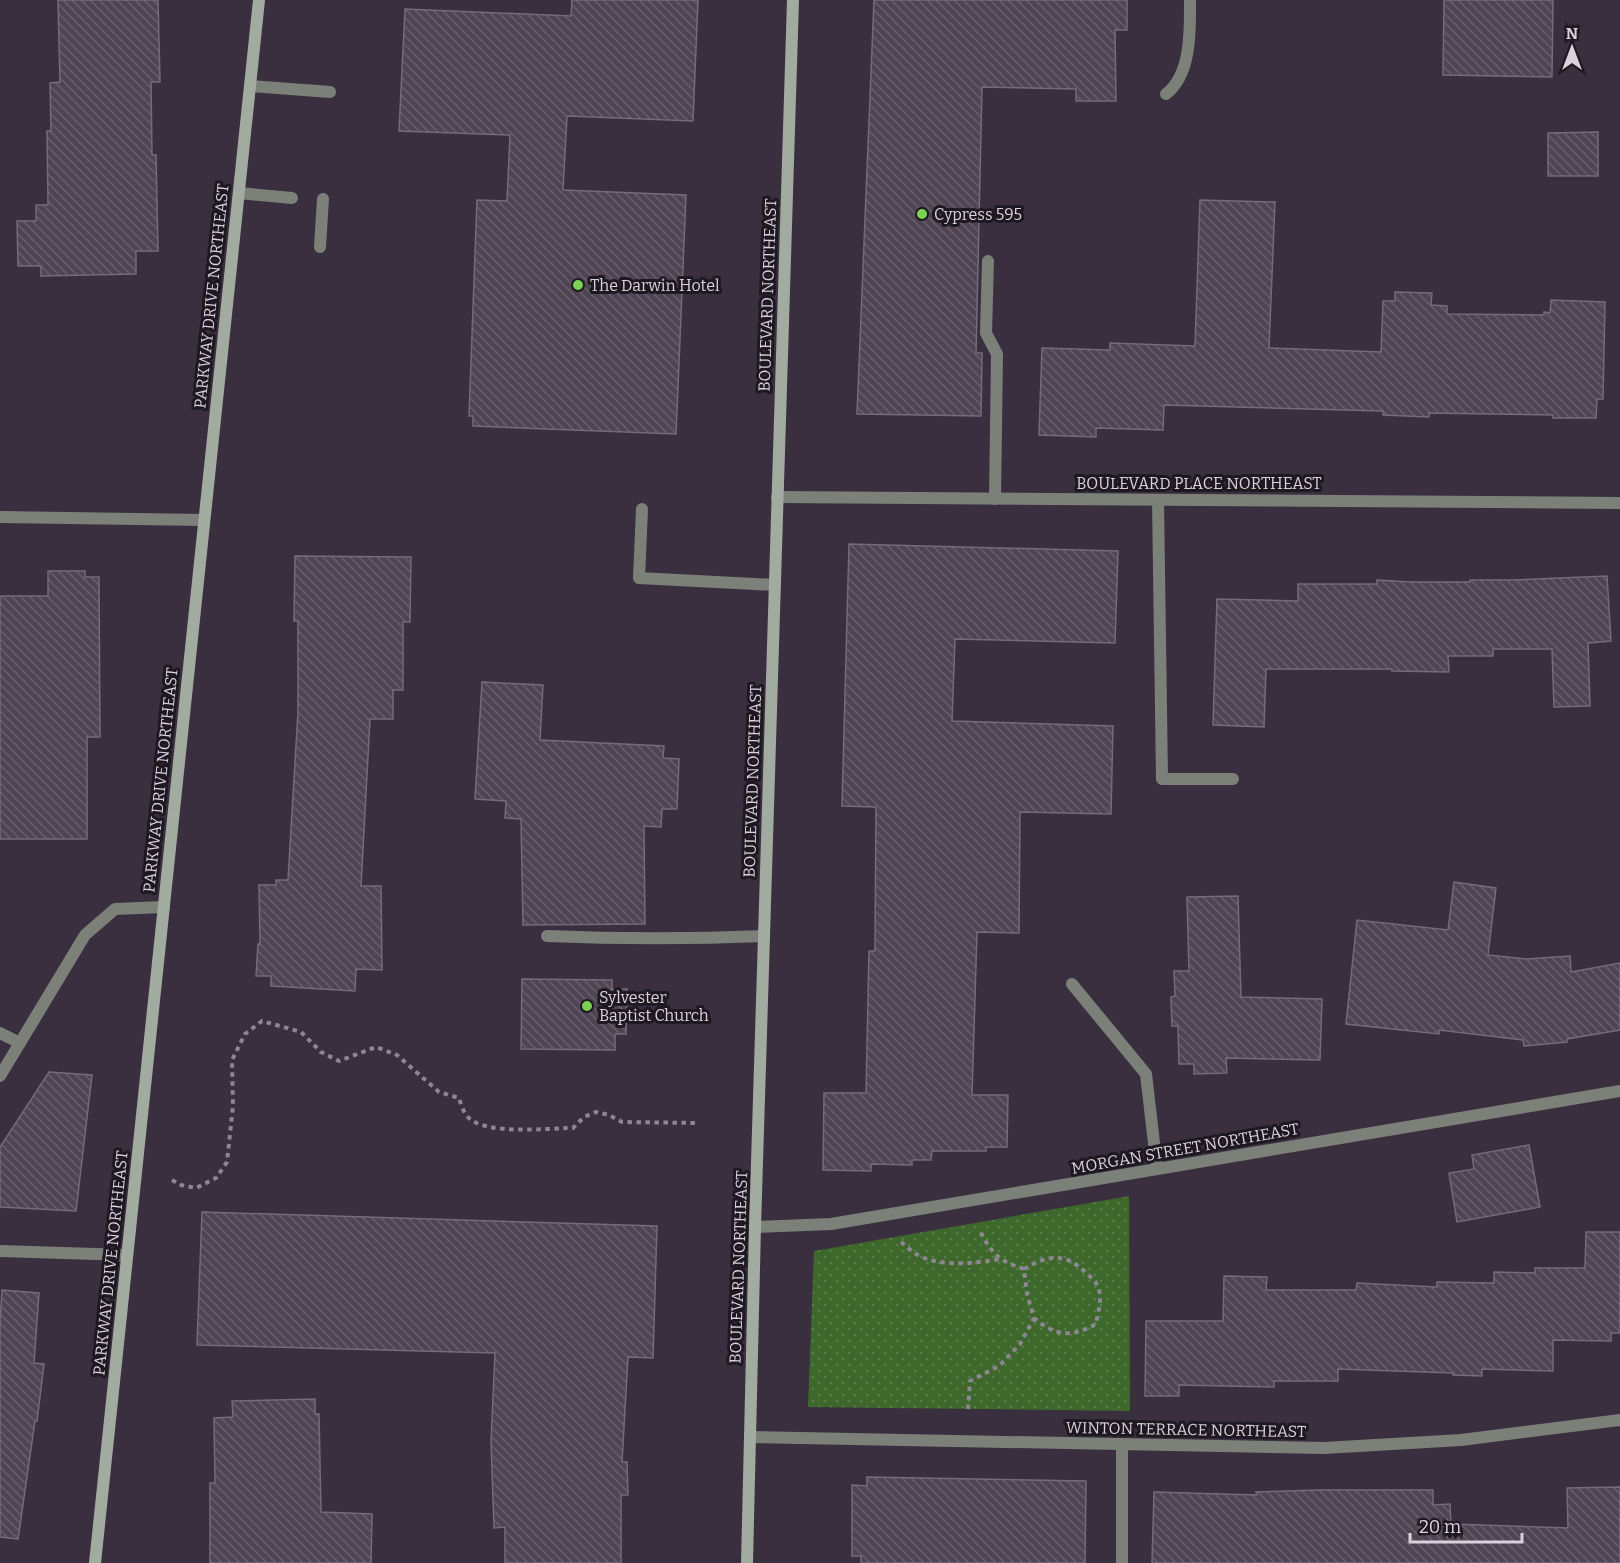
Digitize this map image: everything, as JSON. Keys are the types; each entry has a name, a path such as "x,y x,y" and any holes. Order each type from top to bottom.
{"street":[{"name":"PARKWAY DRIVE NORTHEAST","path":"95,1563 259,0"},
{"name":"BOULEVARD NORTHEAST","path":"747,1563 755,1227 793,0"},
{"path":"1166,94 1177,80 1189,50 1190,0"},
{"path":"250,86 330,92"},
{"path":"239,193 292,198"},
{"path":"320,248 323,200"},
{"path":"988,261 986,333 997,354 995,499"},
{"name":"BOULEVARD PLACE NORTHEAST","path":"777,497 1620,503"},
{"path":"1158,500 1162,780 1233,779"},
{"path":"642,509 639,578 775,585"},
{"path":"0,517 204,520"},
{"path":"0,1076 85,935 115,909 164,907"},
{"path":"547,936 702,938 764,936"},
{"path":"1072,984 1146,1074 1158,1170"},
{"path":"0,1033 20,1043"},
{"name":"MORGAN STREET NORTHEAST","path":"755,1227 831,1224 1620,1091"},
{"path":"0,1251 127,1255"},
{"name":"WINTON TERRACE NORTHEAST","path":"750,1437 1324,1448 1461,1440 1620,1420"},
{"path":"1122,1445 1122,1563"}],"path":[{"path":"172,1180 181,1185 196,1188 216,1178 227,1162 233,1106 232,1060 245,1034 262,1021 301,1032 321,1052 339,1061 376,1047 397,1055 439,1092 459,1098 466,1116 479,1125 501,1128 573,1128 584,1116 596,1112 609,1115 622,1122 698,1123"},
{"path":"980,1231 991,1252 1008,1264 1024,1269"},
{"path":"902,1242 918,1256 946,1263 977,1263 1001,1258"},
{"path":"1061,1257 1077,1264 1097,1284 1100,1302 1096,1324 1080,1333 1061,1334 1045,1327 1034,1318 1027,1294 1024,1269 1038,1260 1061,1257"},
{"path":"968,1409 970,1381 999,1366 1020,1344 1034,1318"}],"green space":[{"path":"1129,1196 1130,1411 808,1407 814,1251"}],"building":[{"path":"58,0 158,0 160,82 151,82 152,155 156,155 158,251 136,251 136,274 41,276 41,266 18,266 17,221 36,221 36,205 48,205 47,131 51,131 50,83 60,82"},
{"path":"572,0 698,0 693,121 567,116 563,190 686,195 676,434 473,426 473,416 469,416 477,200 507,201 510,135 399,131 405,9 571,16"},
{"name":"Cypress 595","path":"874,0 1127,0 1127,30 1115,30 1116,101 1076,101 1076,89 982,87 976,353 982,353 981,416 857,414"},
{"path":"1444,0 1553,0 1552,77 1443,75"},
{"path":"1598,132 1598,176 1548,176 1548,133"},
{"path":"1200,200 1275,202 1269,348 1381,352 1383,301 1395,301 1395,292 1432,293 1431,305 1447,306 1447,314 1544,315 1544,312 1550,313 1551,300 1605,302 1603,399 1597,399 1596,418 1429,413 1429,417 1383,415 1383,411 1164,405 1163,430 1096,428 1096,437 1039,435 1042,348 1110,350 1110,343 1195,346"},
{"path":"849,544 1118,551 1115,643 955,639 952,721 1113,726 1111,814 1020,812 1019,933 977,932 972,1095 1008,1095 1007,1147 986,1147 986,1151 932,1151 931,1160 912,1160 912,1165 871,1164 871,1171 823,1170 824,1093 866,1093 869,951 875,951 876,807 842,806"},
{"path":"295,556 411,557 410,622 403,622 403,690 393,690 393,719 370,719 361,886 381,886 382,970 356,969 355,991 271,986 271,976 256,976 258,944 260,944 259,885 276,885 276,880 288,880 298,712 298,621 294,621"},
{"path":"48,571 85,571 85,577 99,577 100,737 87,737 87,839 0,839 0,596 48,596"},
{"path":"1607,576 1611,641 1588,643 1590,706 1554,707 1552,649 1493,649 1493,656 1448,656 1449,672 1392,671 1392,669 1266,669 1264,727 1213,725 1217,599 1298,601 1298,584 1377,584 1377,580 1470,582 1470,580"},
{"path":"482,682 543,685 540,740 664,746 663,758 679,759 677,809 662,809 661,827 644,826 645,924 523,925 521,819 505,818 506,801 475,799"},
{"path":"1454,882 1496,888 1488,955 1527,959 1570,956 1571,972 1620,963 1620,1030 1567,1039 1567,1042 1524,1046 1523,1040 1439,1030 1439,1034 1346,1024 1357,920 1448,930"},
{"path":"1238,896 1241,997 1322,999 1320,1060 1226,1058 1227,1073 1194,1074 1194,1064 1179,1064 1178,1026 1172,1026 1171,997 1175,996 1174,971 1189,971 1187,897"},
{"path":"522,979 612,980 612,989 627,989 626,1034 615,1034 615,1050 521,1049"},
{"path":"49,1072 92,1075 76,1211 0,1207 0,1147"},
{"path":"1529,1145 1540,1207 1457,1222 1449,1173 1474,1169 1472,1155"},
{"path":"202,1212 657,1226 653,1358 628,1357 622,1462 627,1462 628,1495 621,1495 621,1563 505,1563 505,1527 494,1528 491,1442 495,1353 197,1345"},
{"path":"1586,1232 1620,1232 1620,1333 1611,1333 1611,1341 1553,1340 1553,1371 1482,1369 1482,1376 1338,1369 1338,1381 1274,1381 1274,1387 1179,1385 1179,1396 1145,1396 1146,1321 1223,1321 1224,1276 1267,1277 1266,1290 1356,1290 1357,1283 1437,1287 1437,1282 1494,1283 1494,1272 1535,1273 1535,1268 1585,1268"},
{"path":"2,1290 39,1293 34,1363 44,1364 18,1539 0,1537"},
{"path":"315,1399 315,1414 319,1414 321,1512 372,1514 371,1563 210,1563 210,1483 215,1483 214,1418 233,1417 232,1401"},
{"path":"867,1477 1086,1481 1085,1563 861,1563 861,1556 852,1556 852,1485 867,1486"},
{"path":"1620,1487 1620,1563 1152,1563 1154,1492 1257,1495 1256,1492 1320,1490 1433,1490 1433,1505 1450,1504 1451,1524 1568,1528 1567,1488"}],"place":[{"name":"Cypress 595","path":"922,214"},
{"name":"The Darwin Hotel","path":"578,285"},
{"name":"Sylvester Baptist Church","path":"587,1006"}]}
